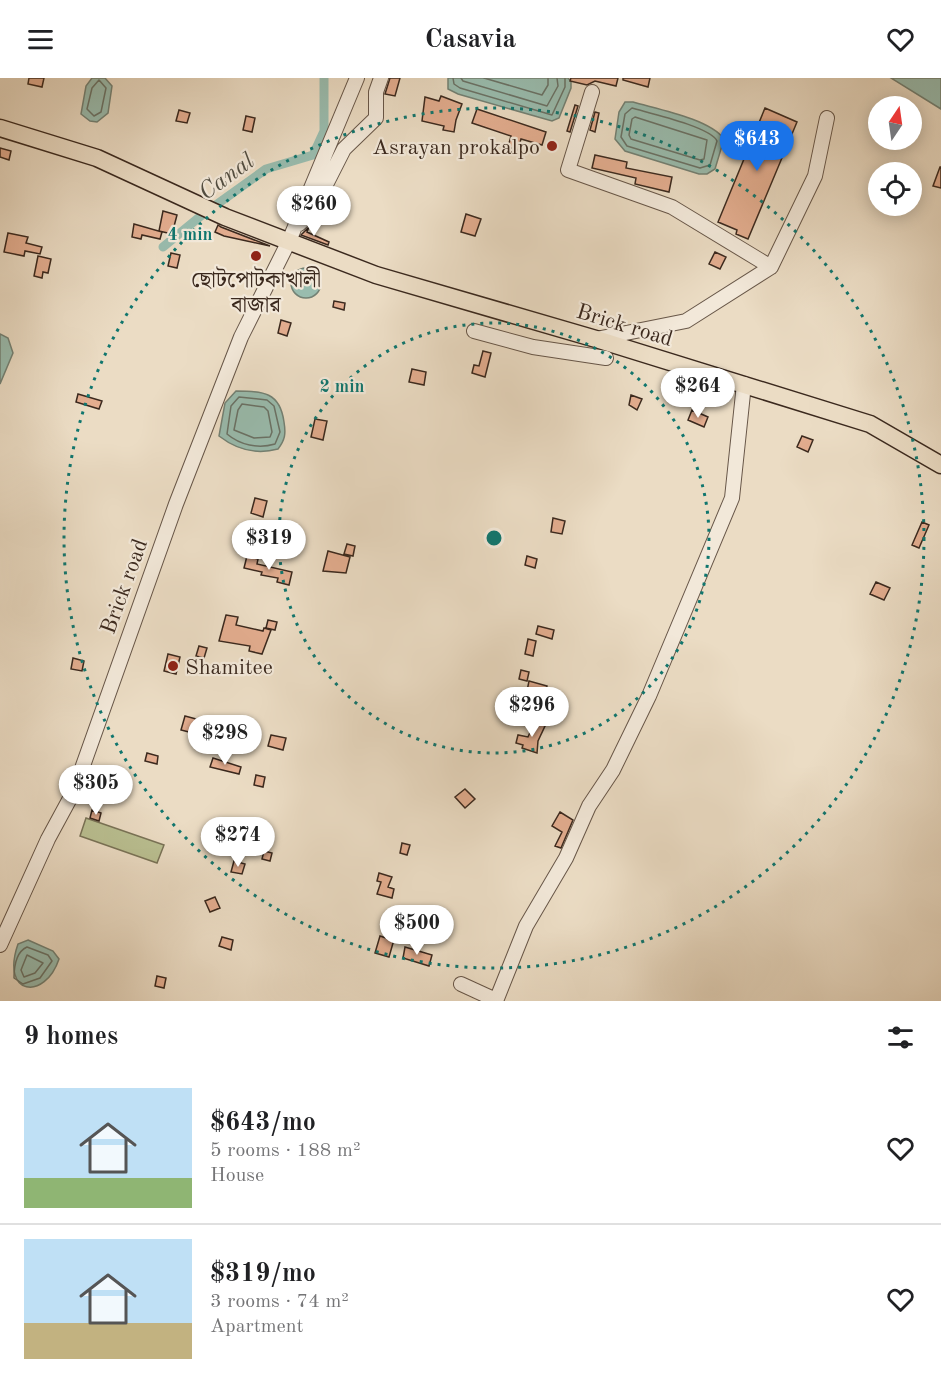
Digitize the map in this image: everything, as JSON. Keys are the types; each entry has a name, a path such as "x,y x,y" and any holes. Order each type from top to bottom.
{"main road":[{"name":"Brick road","path":"0,128 97,158 225,217 292,234 376,275 589,336 870,424 941,465"}],"street":[{"name":"Brick road","path":"0,945 48,839 74,791 176,504 237,348 292,234 357,78"},
{"path":"292,234 312,212 344,149 376,118 376,92 381,78"},
{"path":"592,92 568,170 672,207 771,267"},
{"path":"577,353 589,336 686,321 771,267 815,176 827,118"},
{"path":"474,330 533,347 606,358"},
{"path":"461,984 496,1000 526,926 566,858 589,806 613,770 649,696 732,498 744,384"}],"shaded area":[{"path":"86,818 164,845 157,863 80,836"}],"water":[{"path":"92,78 105,78 112,86 108,113 97,122 90,121 81,114 86,86"},
{"path":"448,78 568,78 571,81 571,88 559,118 552,121 458,94 448,89"},
{"path":"891,78 941,78 941,109"},
{"path":"625,102 633,102 695,120 717,132 724,139 715,169 707,174 699,174 625,151 615,139 619,112"},
{"path":"306,268 317,272 321,283 317,294 306,298 295,294 291,283 295,272"},
{"path":"0,334 8,338 13,353 0,384"},
{"path":"236,391 269,395 279,404 285,430 284,440 278,449 247,450 219,436 225,403"},
{"path":"28,940 53,951 59,959 44,982 26,987 19,983 15,974 14,961 18,944"}],"building":[{"path":"29,78 44,78 42,87 28,84"},
{"path":"390,78 400,78 395,96 385,94"},
{"path":"571,78 618,78 616,86 595,81 587,85 570,81"},
{"path":"623,78 650,78 648,87 623,80"},
{"path":"441,96 462,104 454,132 443,130 444,126 422,121 425,97 439,101"},
{"path":"575,105 578,106 570,132 567,131"},
{"path":"765,108 797,122 748,239 736,234 737,230 718,222"},
{"path":"477,109 546,132 542,145 521,139 518,150 508,147 511,136 472,123"},
{"path":"179,110 190,113 187,123 176,121"},
{"path":"595,112 599,113 595,132 590,130"},
{"path":"246,116 255,118 252,132 243,130"},
{"path":"0,148 11,151 9,160 0,157"},
{"path":"595,155 627,162 626,168 672,177 669,192 635,184 636,178 592,168"},
{"path":"941,167 941,188 933,186"},
{"path":"163,211 177,215 172,234 159,231"},
{"path":"466,214 481,219 475,236 461,232"},
{"path":"134,224 162,232 160,239 142,235 141,239 132,237"},
{"path":"218,225 270,246 224,236 215,232"},
{"path":"309,227 307,232 329,242 328,245 301,235"},
{"path":"8,233 28,237 26,243 42,247 40,254 25,251 24,256 4,252"},
{"path":"715,252 726,257 720,269 709,264"},
{"path":"171,253 180,255 177,268 168,266"},
{"path":"38,256 51,259 48,273 43,272 42,278 34,276"},
{"path":"334,301 345,303 344,310 333,307"},
{"path":"281,320 291,323 287,336 278,333"},
{"path":"483,351 491,353 485,377 472,373 474,365 479,366"},
{"path":"412,369 426,372 424,385 409,382"},
{"path":"78,394 102,401 99,409 76,402"},
{"path":"631,395 642,399 637,410 629,405"},
{"path":"692,410 708,417 704,427 688,420"},
{"path":"315,419 327,421 323,440 311,437"},
{"path":"802,436 813,440 808,452 797,447"},
{"path":"255,498 267,501 263,517 251,513"},
{"path":"553,518 565,521 562,534 551,532"},
{"path":"922,522 929,525 919,548 912,545"},
{"path":"347,544 355,546 353,556 344,554"},
{"path":"328,551 350,557 346,573 323,571"},
{"path":"247,556 258,559 257,564 292,572 289,585 277,582 278,578 261,575 262,572 244,568"},
{"path":"527,556 537,559 535,568 525,565"},
{"path":"876,582 890,588 884,600 870,594"},
{"path":"226,615 238,617 236,625 263,631 264,628 271,630 262,654 249,651 250,646 219,641"},
{"path":"268,620 277,622 275,630 266,628"},
{"path":"538,626 554,630 552,639 536,634"},
{"path":"528,639 536,641 533,656 525,654"},
{"path":"199,646 207,648 204,658 196,656"},
{"path":"168,654 180,657 176,674 164,671"},
{"path":"73,658 84,661 82,671 71,669"},
{"path":"521,670 529,672 527,681 519,679"},
{"path":"529,681 547,686 544,696 527,691"},
{"path":"185,716 200,720 197,734 181,730"},
{"path":"535,721 545,726 538,741 537,753 522,748 523,745 516,743 518,735 528,737"},
{"path":"271,735 286,738 283,750 268,746"},
{"path":"147,753 158,756 157,764 145,761"},
{"path":"213,758 241,767 239,774 210,767"},
{"path":"256,775 265,777 263,787 254,785"},
{"path":"465,789 475,799 465,808 455,797"},
{"path":"92,810 101,813 99,821 90,818"},
{"path":"560,812 573,820 561,848 555,846 562,832 552,826"},
{"path":"246,839 262,843 260,854 243,850"},
{"path":"402,843 410,845 407,855 400,853"},
{"path":"264,851 272,853 270,861 262,859"},
{"path":"234,861 245,864 242,874 231,872"},
{"path":"379,873 392,877 388,887 394,889 392,898 377,894 381,882 377,881"},
{"path":"215,897 220,908 210,912 205,901"},
{"path":"389,927 397,929 389,957 375,953 380,936 386,938"},
{"path":"222,937 233,940 231,950 219,946"},
{"path":"405,947 432,955 429,966 403,958"},
{"path":"157,976 166,978 164,988 155,986"}],"waterway":[{"name":"Canal","path":"163,247 202,215 266,169 313,155 324,131 324,78"}],"place":[{"name":"Asrayan prokalpo","path":"552,146"},
{"name":"ছোটপোটকাখালী বাজার","path":"256,256"},
{"name":"Shamitee","path":"173,666"}]}
